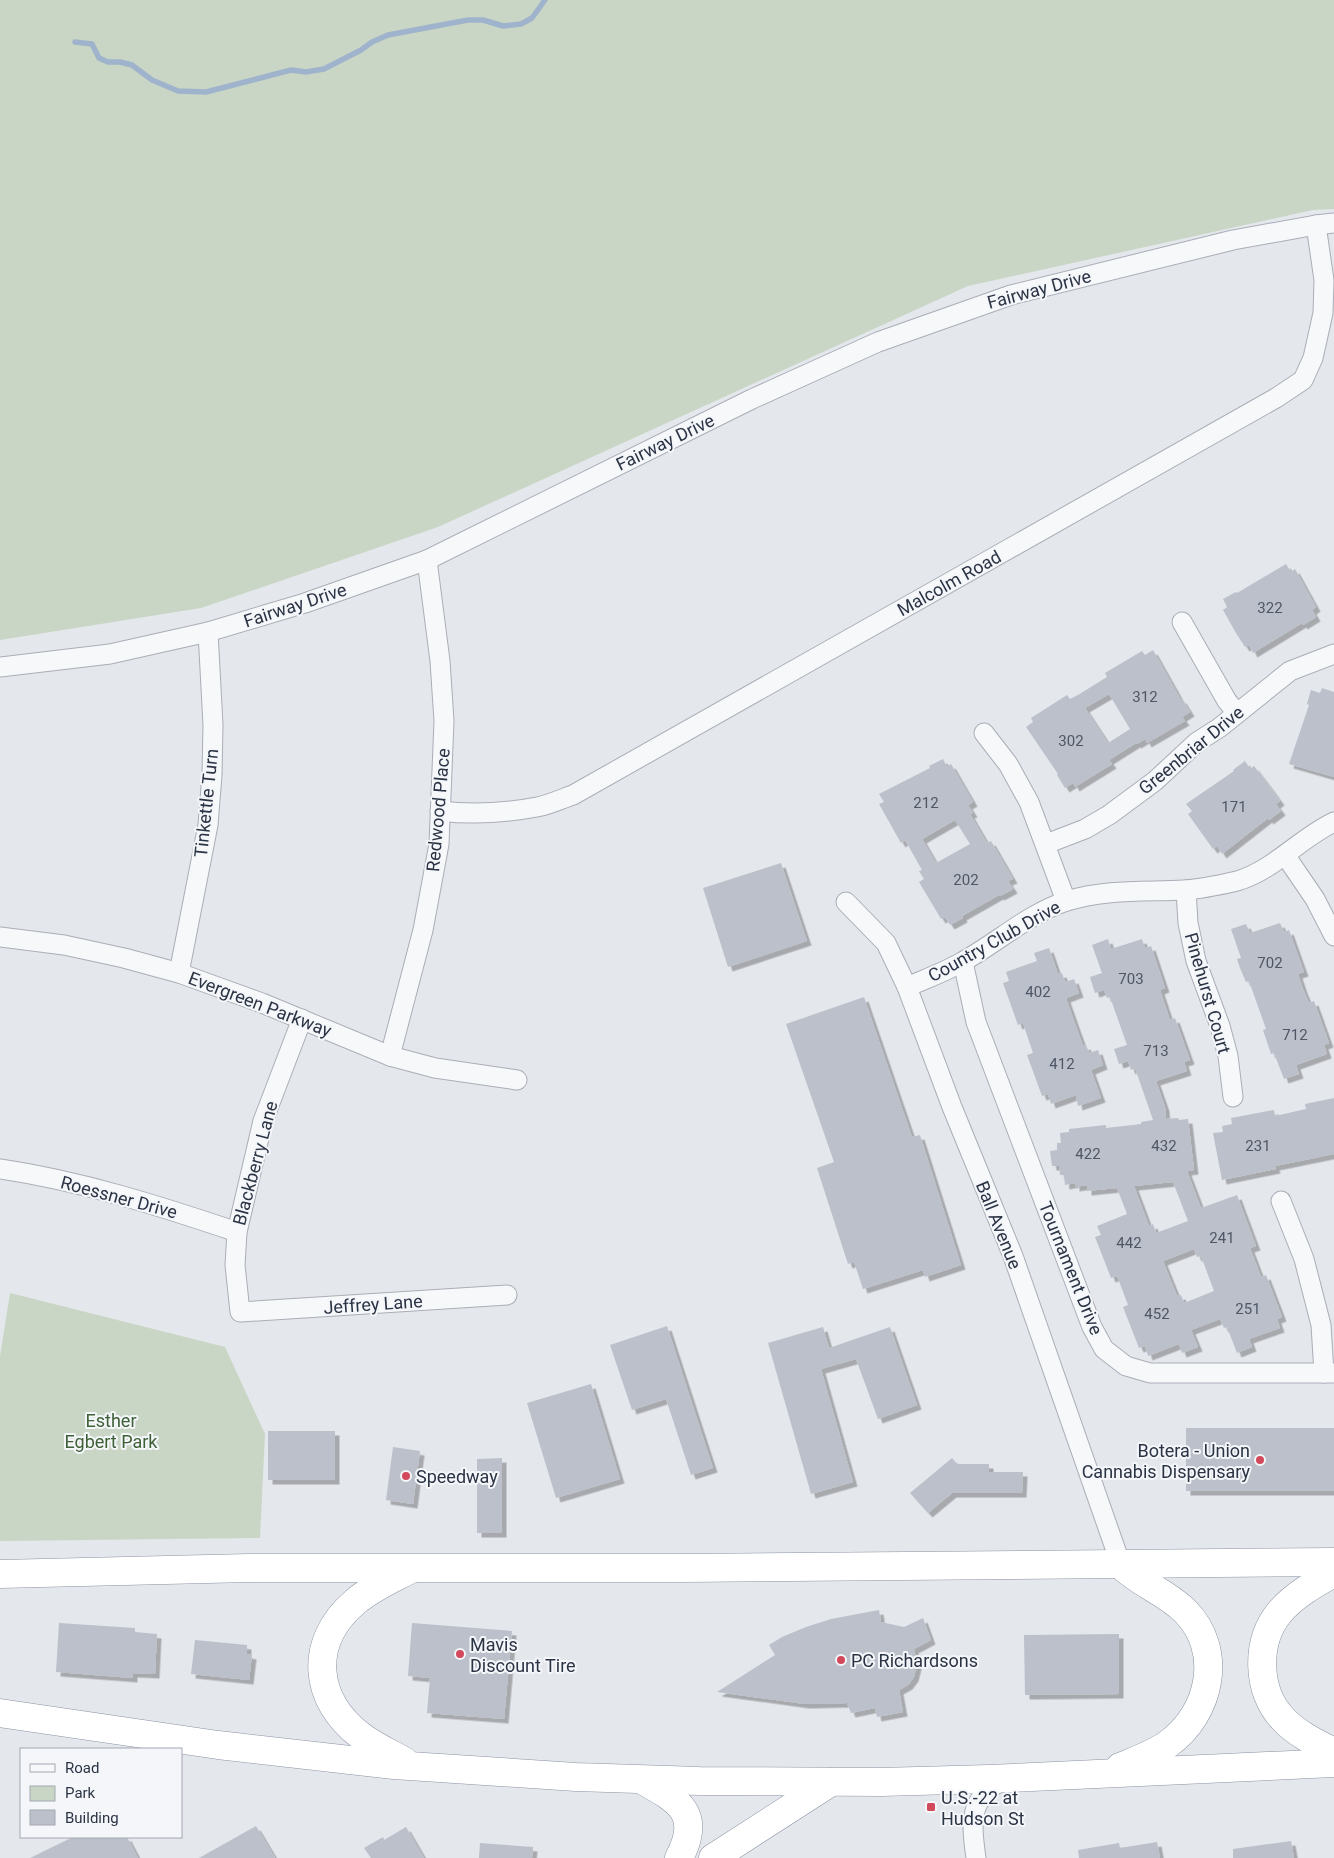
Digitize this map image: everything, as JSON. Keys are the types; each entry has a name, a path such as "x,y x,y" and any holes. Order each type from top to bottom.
{"highway":[{"path":"0,1574 240,1568 685,1568 1334,1562"},
{"path":"1105,1773 1146,1756 1174,1739 1195,1715 1208,1684 1208,1666 1203,1636 1192,1618 1173,1600 1137,1580 1121,1564"},
{"path":"414,1567 365,1594 341,1616 325,1644 322,1671 324,1686 330,1701 347,1723 371,1742 414,1766"},
{"path":"1334,1573 1299,1595 1278,1615 1266,1638 1262,1666 1265,1688 1274,1709 1300,1734 1334,1752"},
{"path":"0,1713 218,1745 414,1766 698,1782 831,1782 1006,1778 1334,1763"},
{"path":"641,1779 674,1799 684,1811 688,1824 688,1838 679,1858"},
{"path":"712,1858 831,1782"}],"street":[{"name":"Fairway Drive","path":"0,667 110,654 208,632 305,603 427,560 752,399 878,342 1011,295 1233,240 1325,224"},
{"name":"Malcolm Road","path":"440,811 462,814 497,812 538,807 573,795 1283,394 1303,380 1313,358 1322,313 1325,224"},
{"name":"Redwood Place","path":"390,1056 423,930 438,844 444,721 440,661 427,560"},
{"path":"1182,622 1227,701 1237,713"},
{"name":"Tinkettle Turn","path":"179,973 208,825 212,775 212,724 208,632"},
{"name":"Greenbriar Drive","path":"1046,844 1085,828 1109,815 1155,780 1197,742 1290,671 1334,654"},
{"path":"984,733 1012,772 1029,802 1066,902"},
{"name":"Country Club Drive","path":"906,986 963,962 1029,920 1066,902 1096,894 1122,891 1186,890 1212,887 1240,880 1264,869 1313,834 1334,822"},
{"path":"1285,855 1315,900 1334,936"},
{"name":"Pinehurst Court","path":"1186,890 1188,923 1196,962 1220,1026 1228,1056 1233,1097"},
{"name":"Ball Avenue","path":"846,902 886,943 906,986 952,1107 1013,1256 1121,1564"},
{"name":"Evergreen Parkway","path":"0,937 64,945 124,958 179,973 302,1019 390,1056 435,1068 517,1080"},
{"name":"Tournament Drive","path":"963,962 976,1022 1092,1327 1104,1349 1126,1366 1150,1374 1329,1373"},
{"name":"Blackberry Lane","path":"240,1312 235,1264 237,1232 263,1122 302,1019"},
{"name":"Roessner Drive","path":"0,1169 88,1187 153,1204 237,1232"},
{"path":"1281,1201 1304,1259 1321,1325 1329,1373"},
{"name":"Jeffrey Lane","path":"240,1312 507,1295"},
{"path":"976,1858 973,1831 975,1807 989,1788 1006,1778"}],"green space":[{"path":"0,0 1334,0 1334,209 1313,210 968,286 438,527 201,608 0,640"},
{"name":"Esther Egbert Park","path":"10,1293 225,1347 265,1434 260,1538 0,1541 0,1356"}],"building":[{"path":"1286,564 1291,572 1295,569 1316,607 1312,610 1316,617 1303,625 1302,623 1253,653 1249,645 1245,647 1223,610 1227,607 1223,599 1237,593"},
{"path":"1153,650 1181,700 1190,712 1182,717 1185,721 1147,743 1145,739 1136,743 1109,760 1112,764 1075,787 1073,783 1065,788 1058,774 1026,727 1033,722 1031,718 1067,695 1070,699 1078,695 1107,677 1105,673 1142,651 1145,655","holes":["1109,694 1130,729 1108,743 1085,708"]},
{"path":"1322,688 1334,692 1334,777 1289,764 1309,705 1307,704 1311,690 1320,693"},
{"path":"943,759 947,767 951,764 973,802 968,805 973,813 970,814 987,843 991,841 1013,879 1008,881 1013,889 962,916 963,918 950,925 945,917 941,919 919,882 924,879 919,871 922,870 905,840 901,843 879,804 884,802 879,794 930,768 929,766","holes":["955,820 970,844 936,863 922,839"]},
{"path":"1245,761 1250,769 1254,766 1270,787 1280,801 1276,804 1281,811 1269,820 1268,818 1222,854 1217,846 1213,849 1188,814 1192,811 1186,804 1234,771"},
{"path":"781,863 807,941 728,967 703,888"},
{"path":"1280,923 1284,932 1289,930 1304,972 1298,974 1303,989 1309,1003 1314,1001 1329,1043 1324,1045 1327,1054 1296,1065 1299,1074 1284,1079 1274,1053 1271,1054 1263,1030 1266,1029 1249,981 1246,982 1240,968 1237,959 1241,958 1231,929 1246,924 1250,933"},
{"path":"1108,939 1111,949 1142,939 1145,948 1151,946 1165,988 1160,990 1170,1020 1175,1018 1190,1060 1184,1062 1187,1071 1156,1081 1165,1107 1166,1119 1188,1119 1194,1170 1187,1171 1201,1208 1237,1195 1256,1246 1250,1248 1261,1277 1266,1275 1282,1317 1277,1319 1280,1328 1249,1339 1252,1347 1237,1353 1227,1327 1224,1328 1220,1319 1191,1330 1198,1347 1182,1353 1179,1344 1148,1356 1145,1346 1139,1348 1123,1307 1128,1305 1117,1276 1111,1278 1095,1237 1101,1235 1097,1226 1127,1214 1117,1188 1087,1191 1087,1185 1075,1187 1075,1183 1065,1185 1064,1175 1060,1175 1059,1166 1052,1166 1050,1151 1057,1150 1057,1143 1061,1143 1060,1133 1069,1132 1069,1129 1106,1125 1106,1128 1141,1124 1141,1122 1153,1120 1135,1068 1131,1070 1128,1061 1119,1064 1114,1049 1127,1045 1110,997 1107,998 1104,990 1095,993 1090,977 1102,973 1092,945","holes":["1173,1182 1188,1221 1156,1233 1153,1224 1149,1226 1134,1186","1194,1249 1197,1257 1201,1256 1214,1291 1184,1303 1181,1295 1177,1296 1163,1261"]},
{"path":"1049,948 1058,974 1062,973 1065,982 1074,979 1079,993 1066,998 1083,1046 1086,1045 1089,1053 1098,1050 1103,1065 1091,1070 1101,1098 1078,1106 1076,1095 1051,1104 1048,1094 1042,1096 1027,1055 1033,1053 1023,1023 1018,1025 1003,983 1009,981 1006,972 1037,961 1034,953"},
{"path":"864,997 912,1137 920,1135 961,1265 925,1277 923,1270 863,1289 854,1262 848,1264 817,1168 834,1162 786,1024"},
{"path":"1334,1098 1334,1154 1275,1166 1276,1169 1222,1180 1213,1133 1223,1132 1222,1126 1232,1124 1231,1118 1274,1110 1275,1116 1306,1109 1305,1104"},
{"path":"667,1326 713,1468 691,1475 666,1399 632,1410 610,1345"},
{"path":"823,1327 829,1348 890,1327 917,1405 878,1419 856,1359 821,1369 853,1482 811,1494 768,1343"},
{"path":"591,1384 620,1479 556,1498 527,1403"},
{"name":"Botera - Union Cannabis Dispensary","path":"1186,1428 1334,1428 1334,1491 1186,1491"},
{"path":"268,1431 335,1431 335,1480 268,1480"},
{"path":"393,1447 420,1451 413,1504 386,1500"},
{"path":"502,1458 502,1533 477,1533 477,1459"},
{"path":"952,1458 957,1464 989,1464 989,1472 1023,1472 1022,1493 952,1493 928,1513 910,1493"},
{"name":"PC Richardsons","path":"879,1610 881,1622 904,1627 923,1618 931,1640 914,1649 917,1665 914,1677 908,1685 899,1690 903,1712 877,1717 875,1708 851,1713 847,1703 805,1704 717,1692 775,1655 769,1645 782,1637 831,1619"},
{"path":"59,1623 135,1628 135,1632 157,1634 155,1674 133,1673 133,1678 56,1672"},
{"name":"Mavis Discount Tire","path":"412,1623 512,1631 504,1719 427,1713 430,1678 408,1676"},
{"path":"1119,1634 1119,1694 1025,1695 1024,1635"},
{"path":"195,1640 247,1645 247,1654 252,1655 249,1680 191,1674"},
{"path":"256,1826 275,1858 199,1858"},
{"path":"406,1827 424,1858 371,1858 364,1848 383,1837 384,1840"},
{"path":"71,1838 128,1838 138,1858 30,1858"},
{"path":"1291,1841 1294,1858 1233,1858 1233,1849"},
{"path":"1157,1842 1160,1858 1079,1858 1078,1850 1119,1843 1120,1848"},
{"path":"480,1843 533,1847 532,1858 479,1858"}],"waterway":[{"path":"75,42 92,44 99,58 108,62 132,65 152,80 178,91 206,92 291,70 306,72 324,69 388,35 468,20 483,20 503,26 521,24 532,18 545,0"}],"place":[{"name":"Botera - Union Cannabis Dispensary","path":"1260,1460"},
{"name":"Speedway","path":"406,1476"},
{"name":"Mavis Discount Tire","path":"460,1654"},
{"name":"PC Richardsons","path":"841,1660"},
{"name":"U.S.-22 at Hudson St","path":"931,1807"}]}
